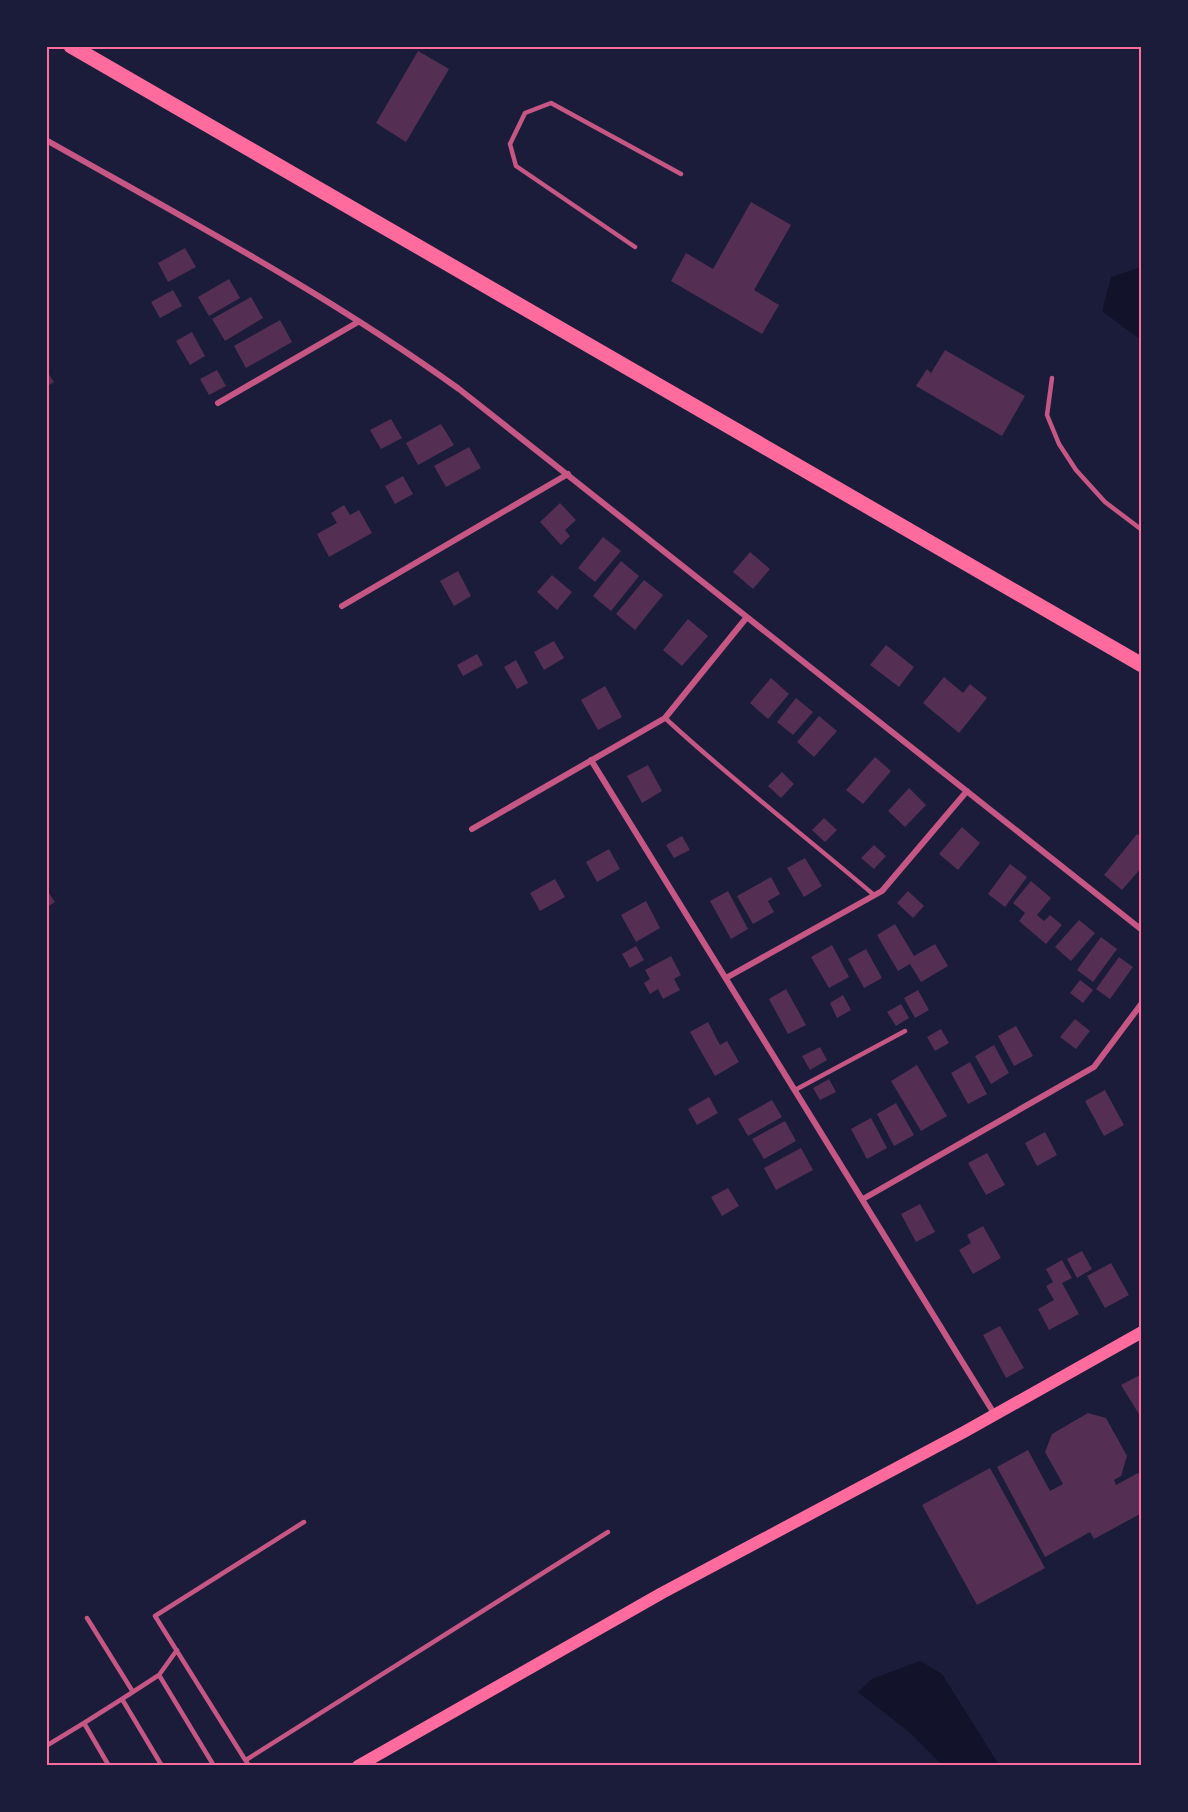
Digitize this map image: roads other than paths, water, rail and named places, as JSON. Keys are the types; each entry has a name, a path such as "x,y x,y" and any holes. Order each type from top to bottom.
{"main road":[{"path":"71,46 1142,665"},
{"path":"358,1766 662,1593 995,1414 1142,1332"}],"street":[{"path":"46,140 281,274 390,341 459,389 1142,930"},
{"path":"218,404 358,322"},
{"path":"342,606 568,474"},
{"path":"472,829 665,718 747,617"},
{"path":"591,760 995,1414"},
{"path":"726,978 882,891 967,791"},
{"path":"863,1199 1094,1066 1142,1003"}],"lane":[{"path":"635,247 516,165 510,144 525,113 551,103 681,174"},
{"path":"1052,378 1047,415 1059,444 1076,470 1106,502 1142,530"},
{"path":"665,718 704,754 796,827 874,895"},
{"path":"795,1090 905,1031"},
{"path":"249,1766 155,1616 304,1522"},
{"path":"246,1760 608,1532"},
{"path":"87,1618 133,1692"},
{"path":"46,1746 159,1675 177,1650"},
{"path":"159,1675 214,1766"},
{"path":"122,1699 162,1766"},
{"path":"84,1723 109,1766"}]}
